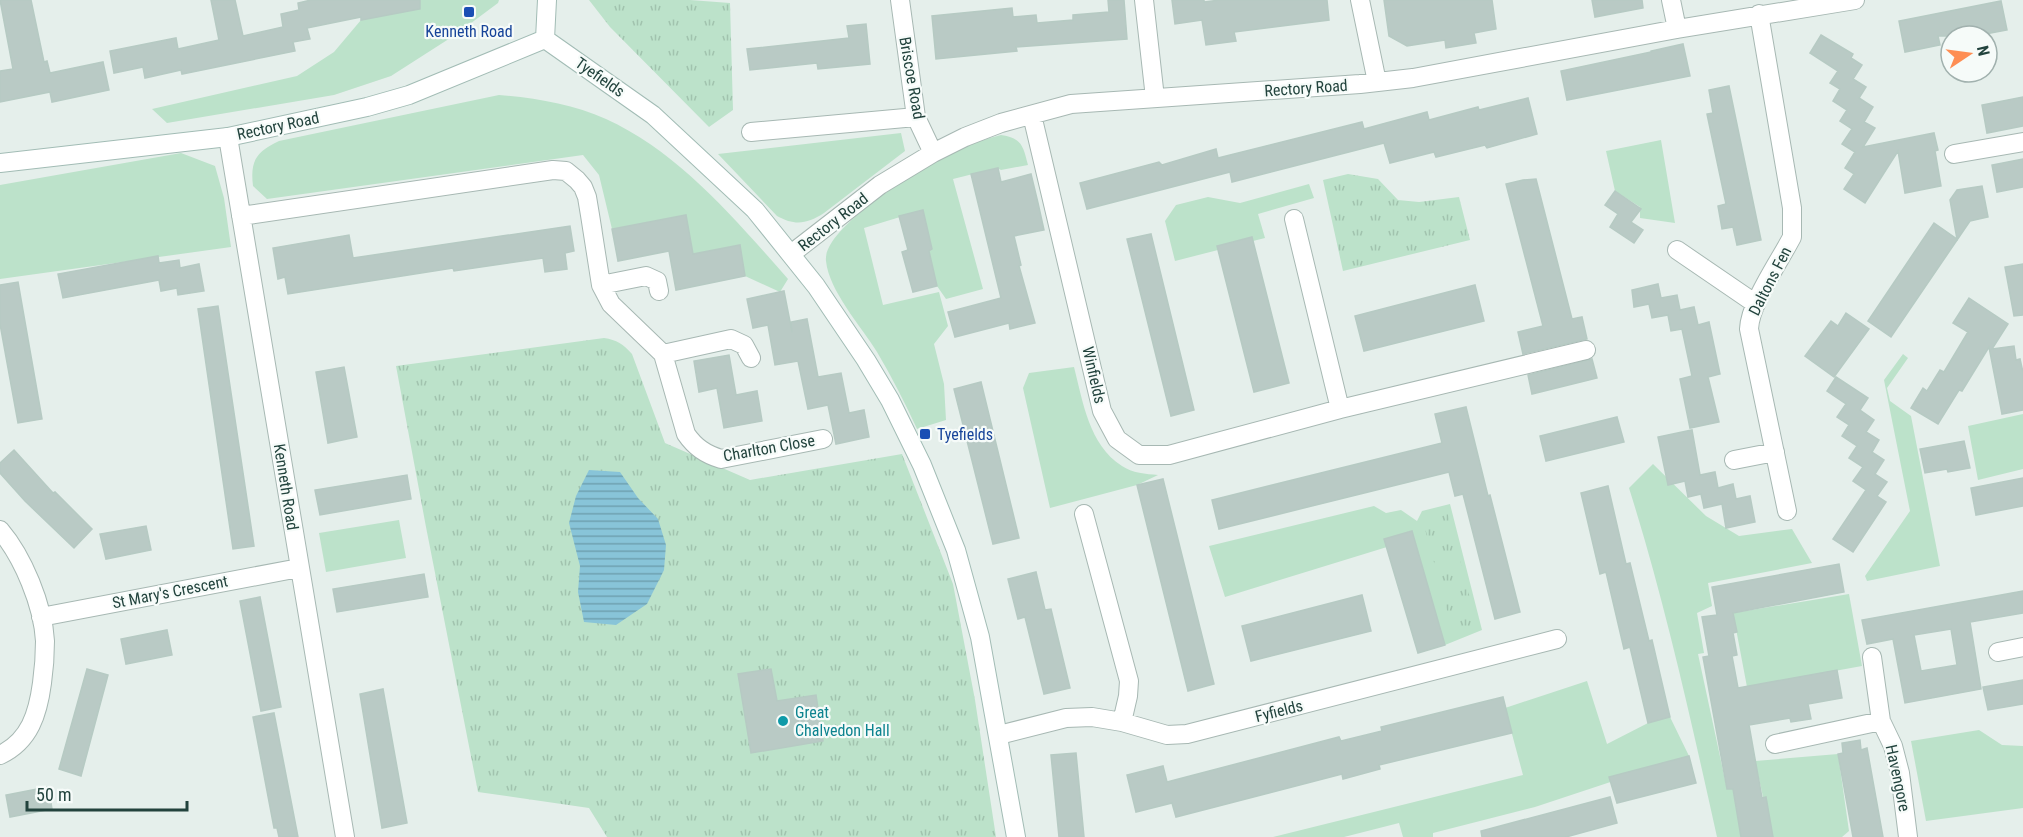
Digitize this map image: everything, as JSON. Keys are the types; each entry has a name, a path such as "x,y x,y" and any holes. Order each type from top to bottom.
{"street":[{"path":"545,39 547,0"},
{"name":"Briscoe Road","path":"900,0 916,117 933,153"},
{"path":"1144,0 1155,98"},
{"path":"1360,0 1377,82"},
{"path":"1671,0 1677,29"},
{"name":"Rectory Road","path":"791,254 880,184 933,153 1001,123 1071,104 1377,82 1470,69 1760,14 1855,0"},
{"name":"Daltons Fen","path":"1760,14 1792,208 1793,230 1792,237 1755,304 1749,329 1787,512"},
{"name":"Rectory Road","path":"0,163 228,137 367,107 409,95 545,39"},
{"name":"Tyefields","path":"545,39 653,115 755,210 834,310 867,360 890,400 921,465 956,550 980,637 1016,837"},
{"name":"Winfields","path":"1032,116 1102,411 1117,439 1139,454 1169,455 1341,409 1586,350"},
{"path":"751,132 916,117"},
{"name":"Kenneth Road","path":"228,137 345,837"},
{"path":"1954,154 2023,142"},
{"path":"241,216 553,170 566,171 577,180 587,197 601,285 611,304 663,354 731,339 744,345 751,358"},
{"path":"1294,219 1341,409"},
{"path":"1677,250 1755,304"},
{"path":"601,285 646,276 657,281 658,291"},
{"name":"Charlton Close","path":"663,354 686,434 693,443 710,456 721,459 824,439"},
{"path":"1734,460 1775,452"},
{"path":"1084,514 1129,681 1122,722"},
{"path":"0,530 18,556 30,583 41,617 45,639 40,704 35,718 30,730 21,740 0,755"},
{"name":"St Mary's Crescent","path":"41,617 299,568"},
{"name":"Fyfields","path":"999,735 1066,718 1092,717 1122,722 1167,735 1187,734 1557,639"},
{"path":"1998,652 2023,648"},
{"name":"Havengore","path":"1872,657 1881,721 1893,746 1900,773 1908,837"},
{"path":"1775,744 1881,721"}],"green space":[{"path":"402,0 499,0 455,35 391,76 334,95 167,123 152,109 297,76 334,52 361,20"},
{"path":"589,0 690,0 730,3 733,110 709,127 610,27"},
{"path":"499,95 554,102 580,109 633,133 658,150 705,189 788,279 780,292 745,276 739,245 693,254 685,215 612,229 599,175 583,155 267,199 253,186 252,177 256,158 265,149 279,141"},
{"path":"901,133 905,151 824,213 812,220 801,222 777,216 718,154"},
{"path":"1001,135 1013,138 1020,144 1028,165 1001,170 997,168 953,179 983,289 946,299 937,286 923,210 864,228 883,305 939,292 948,326 934,344 944,384 946,420 917,429 883,361 833,284 826,261 829,248 840,232 856,216 897,185 956,151"},
{"path":"1661,140 1675,223 1640,218 1640,207 1615,191 1606,151"},
{"path":"181,153 215,166 224,198 231,247 0,279 0,185"},
{"path":"1348,174 1378,179 1398,200 1419,202 1459,197 1470,240 1343,271 1323,180"},
{"path":"1309,184 1314,198 1258,214 1265,238 1253,241 1251,237 1217,246 1218,250 1175,261 1165,221 1176,205 1208,197 1240,203"},
{"path":"604,338 620,343 632,354 665,443 750,480 902,454 953,584 975,700 996,837 607,837 589,808 478,792 396,366"},
{"path":"1903,354 1908,358 1887,388 1890,401 1911,416 1940,566 1867,581 1865,576 1910,511 1884,380"},
{"path":"1074,367 1084,408 1102,447 1126,468 1139,473 1158,475 1137,485 1050,508 1023,388 1029,373"},
{"path":"2023,414 2023,469 1978,480 1968,426"},
{"path":"1653,464 1706,516 1739,536 1792,529 1812,563 1708,583 1712,606 1697,613 1704,653 1698,654 1727,789 1733,789 1741,837 1717,837 1666,618 1629,488"},
{"path":"1450,504 1482,630 1445,645 1411,531 1385,539 1387,547 1225,597 1209,546 1374,506 1386,513 1401,510 1417,521 1422,511"},
{"path":"1447,511 1477,625 1453,633 1422,518"},
{"path":"399,520 406,558 326,572 319,533"},
{"path":"1849,594 1862,666 1747,687 1733,613"},
{"path":"1587,681 1607,744 1648,723 1670,717 1689,756 1535,807 1433,833 1433,837 1403,837 1399,823 1344,837 1273,837 1523,775 1505,708"},
{"path":"1979,730 2002,745 2023,746 2023,808 1926,821 1911,741"},
{"path":"1838,754 1849,831 1842,837 1772,837 1755,761"}],"water":[{"path":"589,470 620,472 638,498 658,519 666,545 664,570 647,604 616,625 584,622 578,592 580,566 569,523 576,496"}],"building":[{"path":"0,0 31,0 44,62 47,61 50,73 103,62 109,90 52,102 50,92 0,102 0,71 13,69"},
{"path":"211,0 235,0 243,36 283,27 281,14 299,10 298,3 311,0 420,0 420,9 361,20 361,17 307,28 310,39 293,42 295,51 182,74 181,70 145,78 143,67 114,73 110,51 176,38 178,49 219,40"},
{"path":"1108,0 1124,0 1127,39 1016,47 1017,51 936,59 932,16 1012,8 1013,17 1036,15 1037,23 1073,20 1073,15 1109,12"},
{"path":"1172,0 1204,0 1204,2 1327,0 1329,20 1234,32 1236,41 1206,45 1202,20 1175,24"},
{"path":"1384,0 1492,0 1496,29 1474,33 1476,43 1446,48 1445,40 1407,46 1389,36"},
{"path":"1592,0 1642,0 1643,8 1595,17"},
{"path":"2001,1 2007,30 1999,32 1999,24 1939,24 1939,45 1905,52 1899,21"},
{"path":"866,24 870,64 818,69 817,63 750,70 747,49 849,38 847,26"},
{"path":"1821,35 1853,54 1851,58 1862,65 1853,79 1866,87 1859,98 1873,107 1864,122 1875,128 1863,147 1934,133 1941,186 1905,193 1898,151 1865,203 1844,189 1854,174 1845,168 1855,152 1842,144 1852,129 1840,121 1847,110 1833,101 1840,89 1830,83 1838,71 1810,53"},
{"path":"1683,44 1690,76 1567,100 1561,71"},
{"path":"1729,86 1761,240 1737,245 1733,227 1722,229 1718,206 1726,204 1707,114 1713,113 1709,90"},
{"path":"2023,97 2023,126 1987,133 1982,105"},
{"path":"1528,98 1537,134 1487,148 1485,145 1436,157 1434,152 1390,163 1384,143 1232,182 1230,172 1087,209 1080,183 1159,162 1162,165 1216,149 1218,158 1362,122 1364,129 1427,112 1429,120 1478,107 1479,110"},
{"path":"2023,159 2023,187 1997,192 1992,165"},
{"path":"998,168 1001,182 1031,174 1038,203 1044,230 1014,236 1021,265 1019,266 1035,323 1010,329 1009,323 955,337 948,312 1001,298 971,174"},
{"path":"1536,179 1572,319 1582,317 1587,339 1523,354 1518,332 1543,326 1506,184"},
{"path":"1982,186 1988,217 1970,221 1891,337 1868,321 1934,223 1957,239 1950,200 1957,190"},
{"path":"1615,191 1641,209 1631,222 1643,230 1634,243 1610,227 1618,214 1605,205"},
{"path":"923,210 937,286 913,292 902,252 908,250 899,216"},
{"path":"686,215 693,254 740,245 745,276 676,290 669,251 618,261 612,229"},
{"path":"570,226 574,251 565,253 567,269 545,272 543,258 454,271 453,268 288,294 285,277 278,279 273,248 349,235 353,258"},
{"path":"1151,234 1194,410 1171,416 1127,239"},
{"path":"1252,237 1289,383 1254,392 1217,246"},
{"path":"158,256 159,263 179,260 180,268 199,264 204,291 178,295 177,288 161,291 159,280 63,298 58,274"},
{"path":"2023,264 2023,315 2014,316 2005,267"},
{"path":"18,282 42,419 18,423 0,324 0,285"},
{"path":"1658,284 1661,298 1677,295 1680,310 1694,307 1698,325 1709,322 1720,374 1708,377 1719,422 1690,428 1680,379 1692,376 1682,329 1671,331 1668,315 1652,318 1649,304 1634,307 1632,290"},
{"path":"1475,285 1484,321 1364,351 1355,316"},
{"path":"784,291 792,332 791,322 807,319 818,377 841,373 849,413 864,410 869,437 836,444 828,405 808,409 798,361 775,365 768,325 753,328 747,299"},
{"path":"1969,298 2008,324 1992,349 2014,346 2016,360 2020,359 2023,372 2023,410 2002,414 1989,347 1938,424 1911,408 1923,388 1927,391 1940,370 1944,372 1968,332 1953,323"},
{"path":"218,306 254,546 233,549 198,309"},
{"path":"1846,313 1869,329 1834,377 1805,356 1831,321 1838,326"},
{"path":"729,355 736,395 757,391 762,421 724,428 717,388 699,392 694,361"},
{"path":"1592,359 1597,378 1532,394 1528,375"},
{"path":"344,367 357,437 328,443 316,372"},
{"path":"1836,377 1868,398 1860,410 1874,420 1866,432 1879,440 1872,452 1884,460 1875,474 1887,482 1877,496 1886,502 1853,552 1833,539 1866,490 1853,481 1863,467 1849,458 1857,446 1842,436 1849,425 1837,417 1846,404 1827,391"},
{"path":"981,382 1019,538 993,544 954,389"},
{"path":"1466,407 1520,612 1495,619 1463,494 1455,496 1449,472 1219,529 1212,500 1442,443 1435,414"},
{"path":"1617,417 1624,442 1546,461 1540,436"},
{"path":"1692,430 1700,475 1715,472 1718,488 1733,484 1736,499 1750,496 1755,522 1726,528 1722,504 1704,508 1701,494 1688,497 1685,481 1668,485 1658,437"},
{"path":"1964,441 1970,468 1925,473 1920,449"},
{"path":"14,450 53,493 55,492 92,529 74,548 25,501 0,473 0,463"},
{"path":"407,475 411,499 320,515 315,490"},
{"path":"2023,478 2023,506 1976,515 1971,488"},
{"path":"1163,479 1214,684 1188,691 1137,485"},
{"path":"1608,486 1626,564 1630,563 1649,641 1652,640 1670,717 1648,723 1630,647 1624,649 1606,572 1600,574 1581,493"},
{"path":"146,526 151,550 106,559 100,534"},
{"path":"1412,531 1445,645 1418,653 1384,539"},
{"path":"1839,564 1844,592 1733,613 1737,632 1733,633 1737,655 1732,656 1738,688 1837,670 1842,698 1808,704 1811,719 1791,722 1790,718 1749,725 1762,798 1766,797 1773,837 1741,837 1733,789 1727,789 1703,657 1709,656 1702,617 1717,615 1712,587"},
{"path":"1036,572 1045,610 1051,609 1070,688 1044,694 1025,617 1018,619 1008,579"},
{"path":"424,574 428,597 337,612 333,589"},
{"path":"2023,591 2023,613 1970,622 1981,689 1905,703 1893,639 1867,644 1862,620","holes":["1951,629 1957,665 1921,671 1914,635"]},
{"path":"1362,595 1371,631 1251,661 1242,626"},
{"path":"260,597 281,707 261,711 240,601"},
{"path":"167,630 172,655 126,664 121,639"},
{"path":"87,669 108,675 81,776 59,769"},
{"name":"Great Chalvedon Hall","path":"771,669 777,701 816,695 823,741 751,753 738,674"},
{"path":"2023,680 2023,704 1988,710 1983,687"},
{"path":"383,689 407,823 382,828 360,694"},
{"path":"1503,697 1512,733 1379,765 1380,769 1343,779 1342,774 1176,817 1172,803 1136,812 1127,775 1163,766 1167,782 1339,737 1341,741 1382,731 1381,727"},
{"path":"274,713 298,837 279,837 277,828 274,828 253,717"},
{"path":"1860,740 1861,750 1867,748 1883,837 1853,837 1838,754 1843,753 1842,743"},
{"path":"1076,753 1084,837 1059,837 1051,755"},
{"path":"1689,756 1696,783 1617,803 1609,777"},
{"path":"48,787 52,809 10,817 6,795"},
{"path":"1610,797 1617,823 1566,837 1482,837 1481,831"}],"place":[{"name":"Kenneth Road","path":"469,12"},
{"name":"Tyefields","path":"925,434"},
{"name":"Great Chalvedon Hall","path":"783,721"}]}
